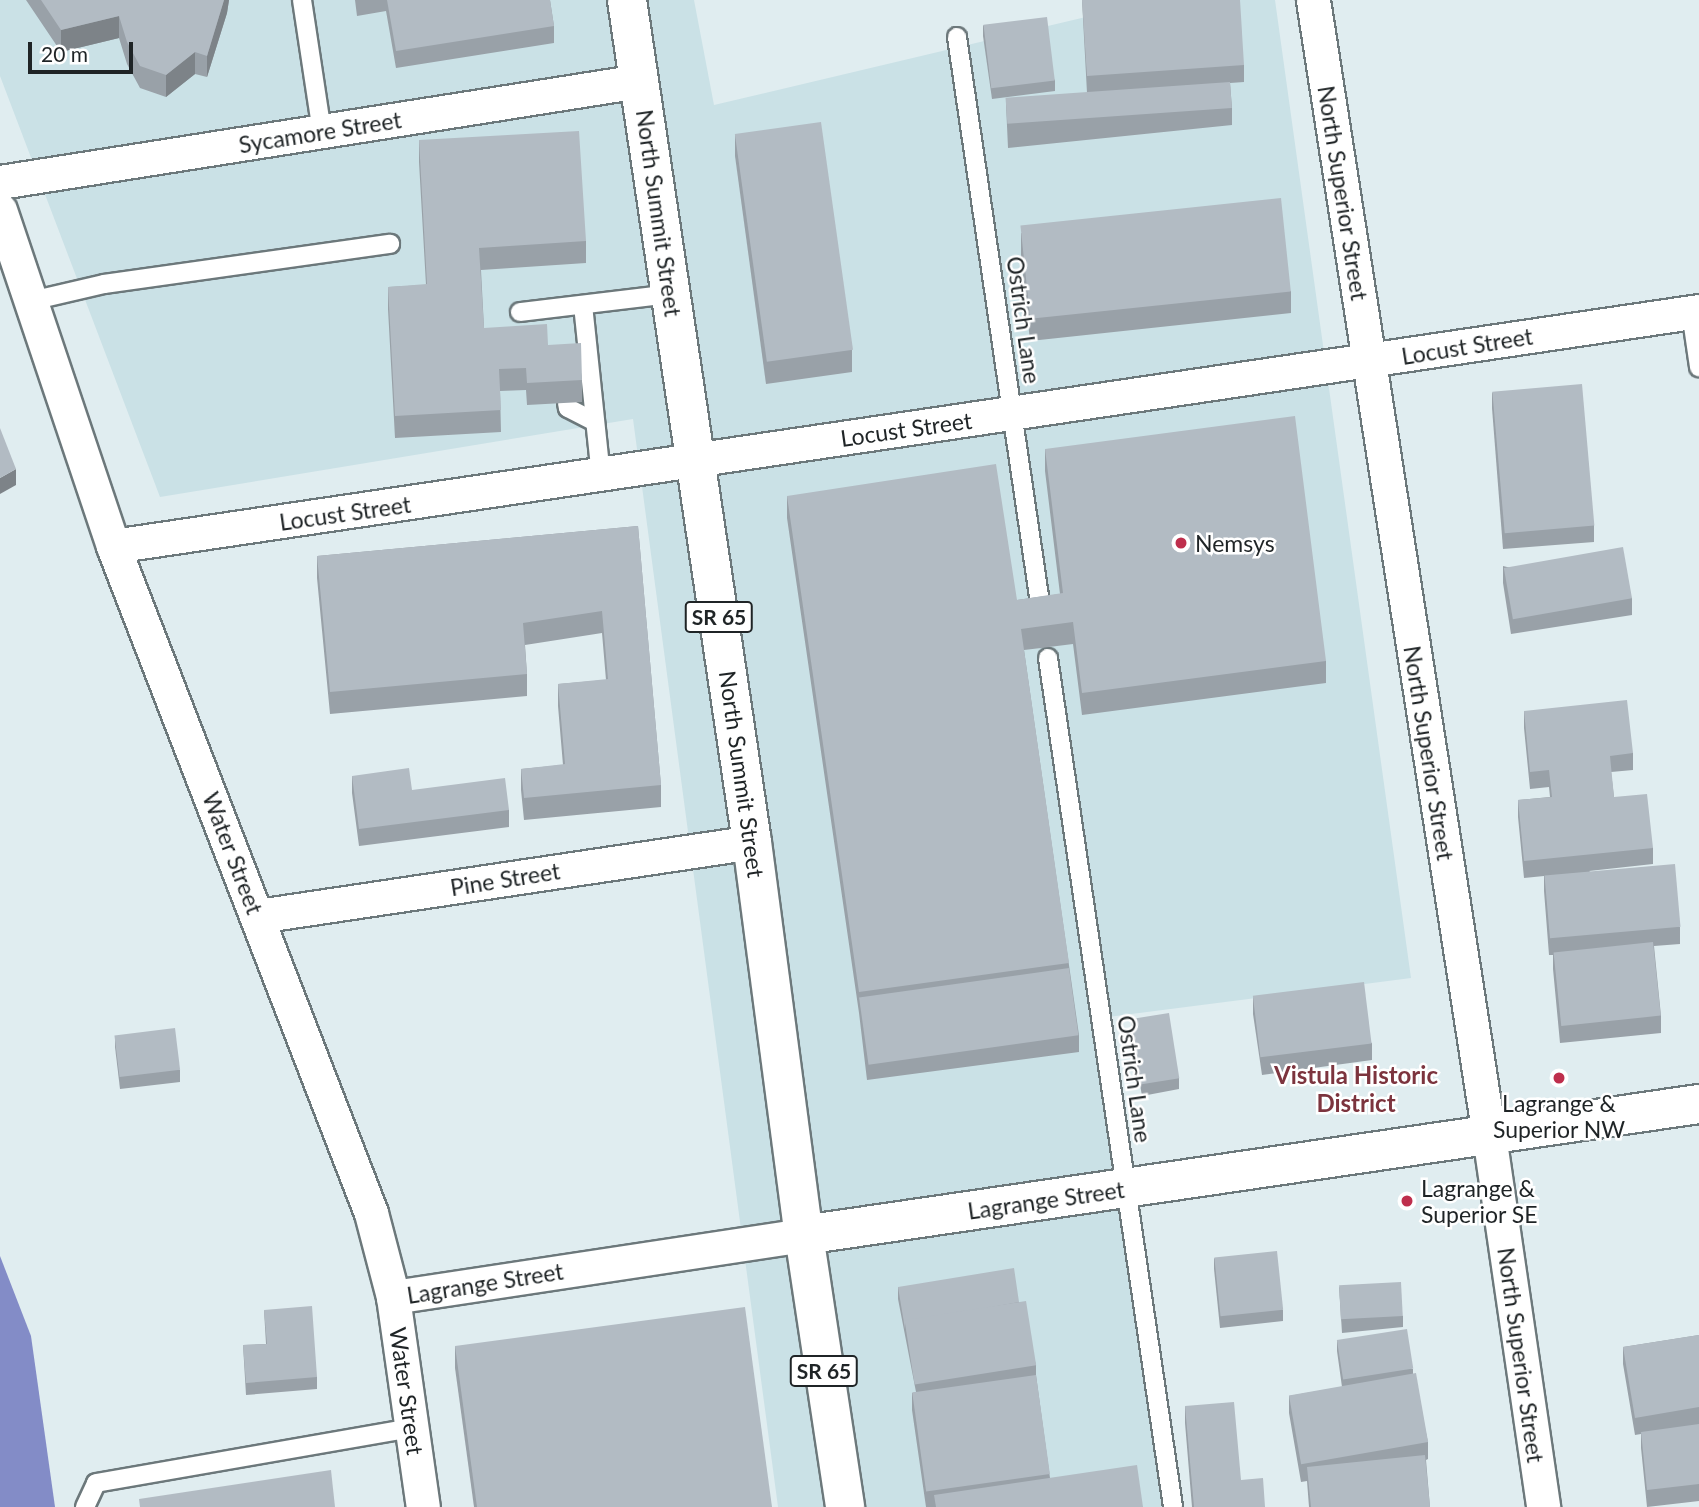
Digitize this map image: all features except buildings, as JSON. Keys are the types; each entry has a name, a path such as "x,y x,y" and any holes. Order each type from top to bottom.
{"main road":[{"name":"North Summit Street","path":"627,0 752,842 804,1235 845,1507"},
{"name":"Lagrange Street","path":"804,1235 1699,1104"}],"street":[{"name":"North Superior Street","path":"1313,0 1489,1135 1543,1507"},
{"name":"Sycamore Street","path":"0,182 639,81"},
{"name":"Water Street","path":"0,210 113,546 371,1213 393,1297 423,1507"},
{"name":"Locust Street","path":"113,546 601,476 1695,312"},
{"name":"Pine Street","path":"258,916 752,842"},
{"name":"Lagrange Street","path":"393,1297 804,1235"}],"lane":[{"path":"302,0 322,132"},
{"name":"Ostrich Lane","path":"957,37 1041,610"},
{"path":"31,301 104,284 390,244"},
{"path":"520,313 671,294"},
{"path":"583,305 601,476"},
{"path":"1695,312 1699,367"},
{"path":"573,352 587,337"},
{"path":"567,402 568,408 594,421"},
{"name":"Ostrich Lane","path":"1048,658 1173,1507"},
{"path":"85,1507 96,1483 412,1428"}],"shaded area":[{"path":"0,0 694,0 714,105 1158,0 1275,0 1411,978 1108,1017 1180,1507 778,1507 633,419 160,497 0,76"}],"water":[{"path":"0,1256 31,1336 55,1507 0,1507"}],"place":[{"name":"Nemsys","path":"1181,543"},
{"name":"Lagrange & Superior NW","path":"1559,1078"},
{"name":"Lagrange & Superior SE","path":"1407,1201"}],"district":[{"name":"Vistula Historic District","path":"1356,1089"}]}
